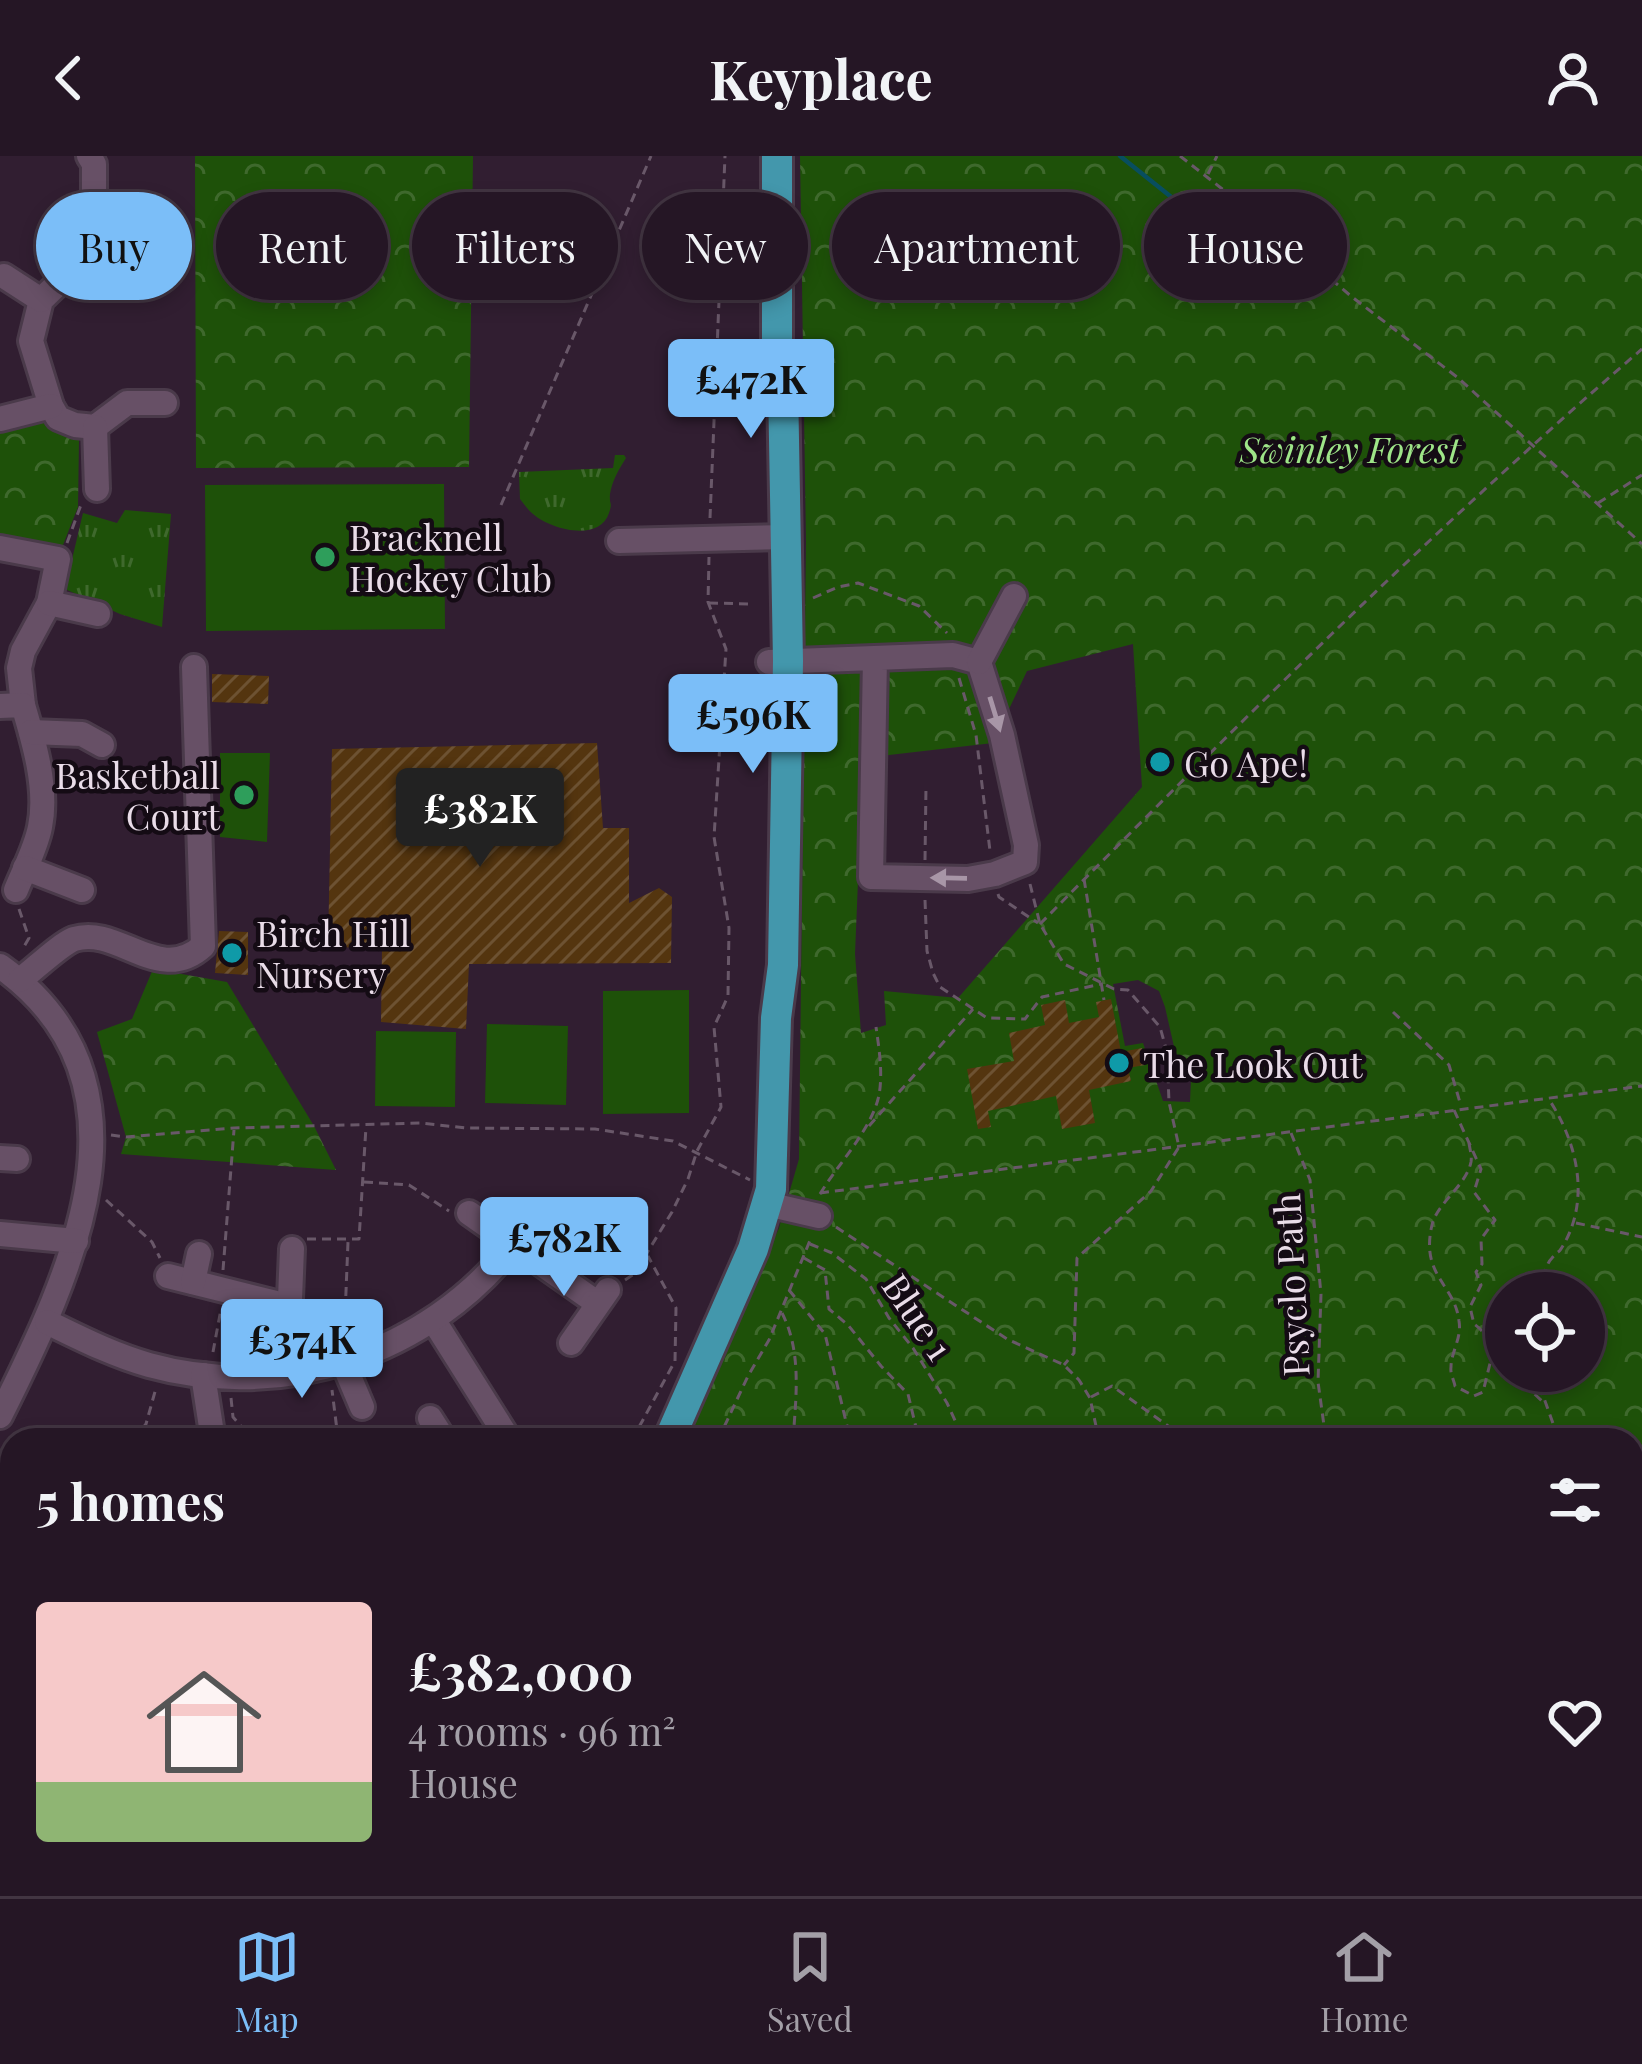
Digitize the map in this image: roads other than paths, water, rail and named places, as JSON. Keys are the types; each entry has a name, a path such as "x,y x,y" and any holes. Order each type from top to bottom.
{"main road":[{"path":"675,1428 753,1249 769,1196 776,1018 768,964 779,662 769,385 777,340 777,156"}],"street":[{"path":"89,156 94,164 94,192"},
{"path":"4,276 36,297"},
{"path":"40,300 31,341 58,418 94,427 127,403 166,403"},
{"path":"0,419 51,406"},
{"path":"94,427 97,489"},
{"path":"619,541 778,537"},
{"path":"0,548 58,560 50,602 23,651 11,705 31,732 42,800 40,829 20,879 82,890"},
{"path":"967,663 1014,596"},
{"path":"50,602 98,614"},
{"path":"779,662 875,658 952,655 967,663 1002,735 1026,845 1025,862 968,879 871,877 875,658"},
{"path":"0,1416 47,1322 76,1241 86,1203 91,1137 83,1077 62,1029 11,968 73,940 94,938 172,962 203,946 194,667"},
{"path":"31,732 82,734 101,746"},
{"path":"769,1196 819,1216"},
{"path":"469,1213 602,1297 571,1343"},
{"path":"0,1234 76,1241"},
{"path":"47,1322 106,1351 162,1368 248,1378 287,1373 392,1344 434,1321 496,1267 513,1245"},
{"path":"287,1373 292,1250"},
{"path":"194,1282 199,1254"},
{"path":"168,1276 288,1306"},
{"path":"434,1321 501,1428"},
{"path":"336,1363 362,1407"},
{"path":"213,1428 215,1376"},
{"path":"0,1860 0,1888"}],"waterway":[{"path":"1120,156 1165,192"}],"place":[{"name":"Bracknell Hockey Club","path":"325,557"},
{"name":"Go Ape!","path":"1160,762"},
{"name":"Basketball Court","path":"244,795"},
{"name":"Birch Hill Nursery","path":"232,953"},
{"name":"The Look Out","path":"1119,1063"}],"park label":[{"name":"Swinley Forest","path":"1350,448"}]}
